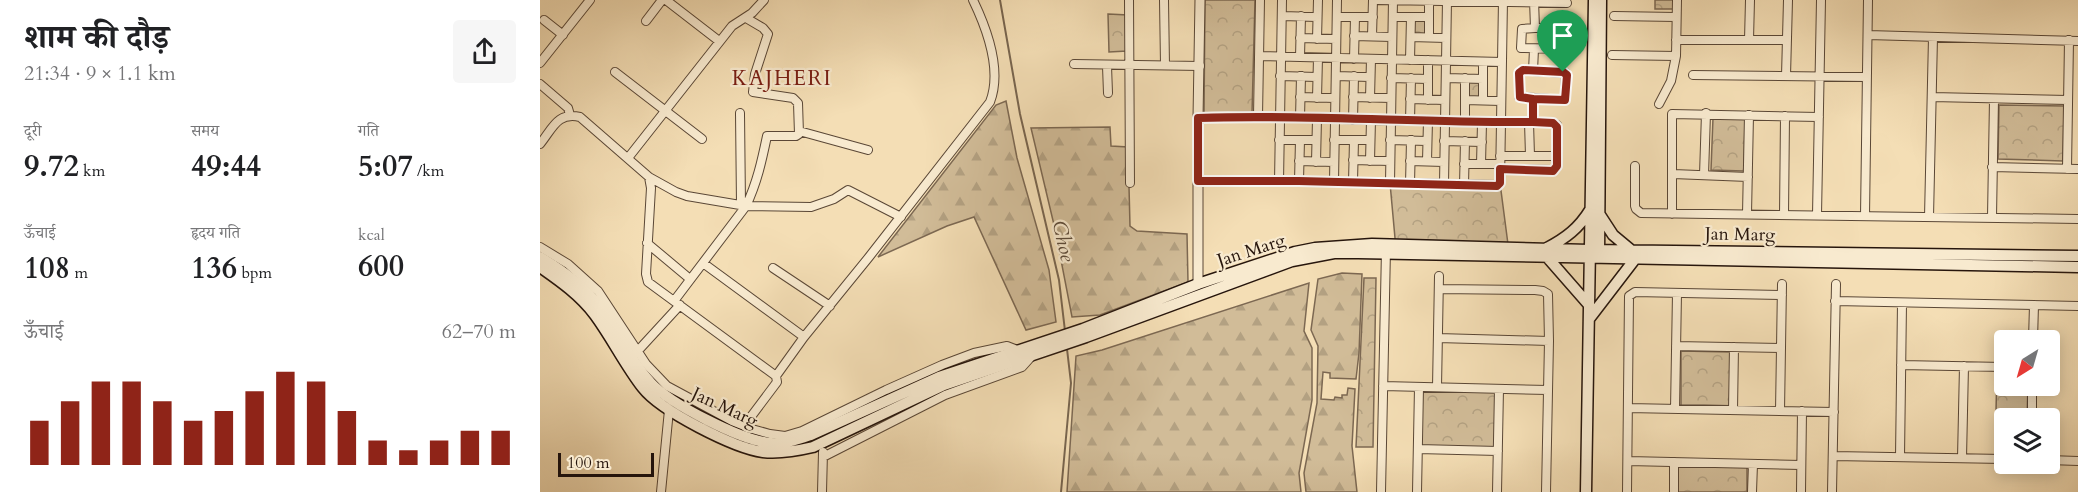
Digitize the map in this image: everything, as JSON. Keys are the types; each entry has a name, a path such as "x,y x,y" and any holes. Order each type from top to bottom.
{"main road":[{"path":"1594,0 1595,212 1613,235 1633,254 2078,267"},
{"path":"1586,492 1589,305 1590,274 1594,254 1601,0"},
{"path":"1589,305 1547,253 1595,212"},
{"name":"Jan Marg","path":"1085,333 1198,284 1295,252 1329,246 1372,253 1385,249"},
{"name":"Jan Marg","path":"540,256 568,275 601,308 635,354 650,383 669,398 728,430 754,440 772,443 793,441 811,435 939,377 1020,351 1046,346 1292,261 1354,249 1594,254 2078,256"},
{"path":"1589,318 1633,254"},
{"name":"Jan Marg","path":"540,267 562,282 594,314 644,389 669,410 693,424 762,452 794,452 823,442 944,385 1032,355 1046,346"}],"street":[{"path":"540,63 590,0"},
{"path":"646,21 662,0"},
{"path":"666,0 720,42"},
{"path":"628,158 732,26 746,18 764,0"},
{"path":"776,376 804,337 968,132 992,96 994,79 991,52 973,0"},
{"path":"1129,0 1130,183"},
{"path":"1164,0 1164,65"},
{"path":"1198,284 1200,0"},
{"path":"1258,116 1260,0"},
{"path":"1280,182 1282,0"},
{"path":"1317,39 1318,0"},
{"path":"1334,182 1337,0"},
{"path":"1372,36 1375,0 1567,3"},
{"path":"1390,183 1393,0"},
{"path":"1659,104 1671,81 1676,56 1677,0"},
{"path":"1749,40 1750,0"},
{"path":"1786,76 1788,0"},
{"path":"1817,215 1821,0"},
{"path":"1865,216 1868,0"},
{"path":"1429,1 1429,37"},
{"path":"1444,184 1447,1"},
{"path":"1198,181 1498,186 1503,1"},
{"path":"1534,1 1535,28"},
{"path":"1281,16 1317,17"},
{"path":"1300,57 1301,16"},
{"path":"1393,16 1429,17"},
{"path":"1614,16 1676,17"},
{"path":"1337,17 1372,17"},
{"path":"1354,17 1354,58"},
{"path":"1410,60 1411,17"},
{"path":"635,354 677,303 690,279 754,190 767,135 796,136 799,131 800,118 796,100 753,92 755,74 768,34 763,28 746,18"},
{"path":"543,20 563,35"},
{"path":"1535,28 1566,28 1569,47 1566,50 1521,47 1521,30 1535,28"},
{"path":"1868,35 2078,40"},
{"path":"1354,36 1392,37"},
{"path":"1411,37 1446,38"},
{"path":"1929,217 1933,37"},
{"path":"1300,38 1336,39"},
{"path":"1676,40 1787,40"},
{"path":"2067,169 2069,40"},
{"path":"1533,71 1534,49"},
{"path":"1612,55 1676,56"},
{"path":"1259,56 1502,62"},
{"path":"1317,98 1318,58"},
{"path":"1370,98 1371,59"},
{"path":"1428,60 1428,100"},
{"path":"1483,62 1483,100"},
{"path":"1074,64 1200,66"},
{"path":"1107,66 1108,93"},
{"path":"1523,70 1533,71 1563,72 1567,75 1565,100 1520,97 1519,73 1523,70"},
{"path":"615,72 702,140"},
{"path":"1693,75 1867,77"},
{"path":"1280,76 1317,77"},
{"path":"1300,118 1301,76"},
{"path":"1336,76 1370,77"},
{"path":"1353,120 1354,76"},
{"path":"1391,78 1428,79"},
{"path":"1410,121 1411,78"},
{"path":"1446,78 1483,79"},
{"path":"1465,122 1466,78"},
{"path":"540,84 568,108 570,115"},
{"path":"1300,97 1335,98"},
{"path":"1353,97 1391,98"},
{"path":"1932,97 2068,100"},
{"path":"1410,99 1445,100"},
{"path":"1530,156 1533,99"},
{"path":"1992,218 1994,99"},
{"path":"1465,100 1501,101"},
{"path":"740,113 743,206"},
{"path":"1704,176 1706,113"},
{"path":"1672,214 1672,114 1819,117"},
{"path":"540,144 561,117 570,115 580,117 649,177 687,196 743,206 811,207 834,199 847,190 901,217"},
{"path":"1747,214 1749,115"},
{"path":"1198,118 1258,116 1482,123 1531,122 1557,125 1557,166 1553,171 1500,163"},
{"path":"1784,215 1785,116"},
{"path":"1316,162 1317,119"},
{"path":"1370,161 1371,120"},
{"path":"1427,161 1428,121"},
{"path":"1482,123 1482,164"},
{"path":"799,131 868,150"},
{"path":"1279,140 1317,140"},
{"path":"1299,181 1300,140"},
{"path":"1334,140 1371,140"},
{"path":"1353,182 1354,140"},
{"path":"1390,140 1427,141"},
{"path":"1410,184 1411,140"},
{"path":"1444,141 1482,142"},
{"path":"1464,185 1465,141"},
{"path":"1464,164 1500,163 1530,156 1557,156"},
{"path":"1353,160 1390,161"},
{"path":"1299,161 1334,162"},
{"path":"1410,161 1444,162"},
{"path":"1635,166 1636,209 1641,213 2078,219"},
{"path":"1992,167 2078,169"},
{"path":"1673,174 1748,177"},
{"path":"649,177 651,188 647,243 646,278 648,282 776,376 777,382 744,426"},
{"path":"647,243 690,279"},
{"path":"540,247 568,264 598,291 615,314 635,354 667,386 744,426 770,434 785,436 802,431 942,365 995,348 1007,346 1020,351"},
{"path":"1381,492 1385,249"},
{"path":"703,263 804,337"},
{"path":"773,268 830,306"},
{"path":"1437,387 1439,276"},
{"path":"1780,411 1782,284"},
{"path":"1832,492 1836,284"},
{"path":"1439,289 1543,291 1548,294 1546,492"},
{"path":"1627,492 1629,296 1635,292 1782,296"},
{"path":"1675,409 1677,294"},
{"path":"1835,301 2078,306"},
{"path":"1900,457 1902,303"},
{"path":"2033,330 2034,305"},
{"path":"1438,338 1549,341"},
{"path":"1676,346 1781,348"},
{"path":"1733,410 1734,347"},
{"path":"823,457 945,395 1022,367 1032,355"},
{"path":"1901,365 1994,367"},
{"path":"1962,458 1964,366"},
{"path":"1383,386 1548,390"},
{"path":"1417,492 1419,387"},
{"path":"1497,492 1499,389"},
{"path":"1628,408 1834,412"},
{"path":"661,492 669,410"},
{"path":"1801,492 1802,411"},
{"path":"822,492 823,442"},
{"path":"1418,449 1497,451"},
{"path":"1833,456 1994,459"},
{"path":"2060,460 2078,460"},
{"path":"1628,461 1801,465"},
{"path":"1674,462 1674,492"},
{"path":"1752,492 1753,464"}],"green space":[{"path":"1205,0 1255,0 1252,114 1204,114"},
{"path":"1655,0 1673,0 1673,9 1655,9"},
{"path":"1108,14 1128,15 1127,51 1109,52"},
{"path":"1414,19 1427,20 1426,35 1413,35"},
{"path":"1468,80 1481,81 1481,98 1468,98"},
{"path":"1006,101 1017,158 1049,270 1056,322 1026,330 974,217 947,226 878,257 996,105"},
{"path":"1999,105 2064,106 2063,161 1998,159"},
{"path":"1713,118 1745,119 1744,171 1711,170"},
{"path":"1110,127 1111,146 1128,147 1130,226 1137,231 1187,234 1188,282 1100,315 1072,317 1055,229 1031,128"},
{"path":"1390,183 1500,183 1509,252 1396,249"},
{"path":"1342,273 1362,274 1356,379 1330,378 1330,373 1323,372 1321,399 1342,398 1342,395 1347,395 1348,388 1355,389 1352,446 1357,492 1306,492 1304,473 1317,403 1318,346 1311,330 1318,279"},
{"path":"1364,278 1376,278 1373,447 1356,447"},
{"path":"1309,283 1304,331 1312,348 1312,400 1299,473 1301,492 1067,492 1076,356 1102,350"},
{"path":"1681,351 1730,352 1730,407 1681,407"},
{"path":"1419,387 1499,389 1498,451 1418,449"},
{"path":"1996,396 2028,396 2027,408 1996,408"},
{"path":"1678,466 1747,467 1747,492 1678,492"}],"waterway":[{"name":"Choe","path":"1000,0 1020,114 1059,280 1065,331"},
{"name":"Choe","path":"1061,492 1071,383 1067,349"}],"district":[{"name":"KAJHERI","path":"782,78"}],"route":[{"path":"1563,72 1523,70 1519,73 1520,97 1533,99 1533,122 1553,123 1557,127 1557,166 1553,171 1500,169 1500,183 1497,186 1198,181 1198,118 1258,116 1533,122 1533,99 1565,100 1567,75 1563,72"}]}
